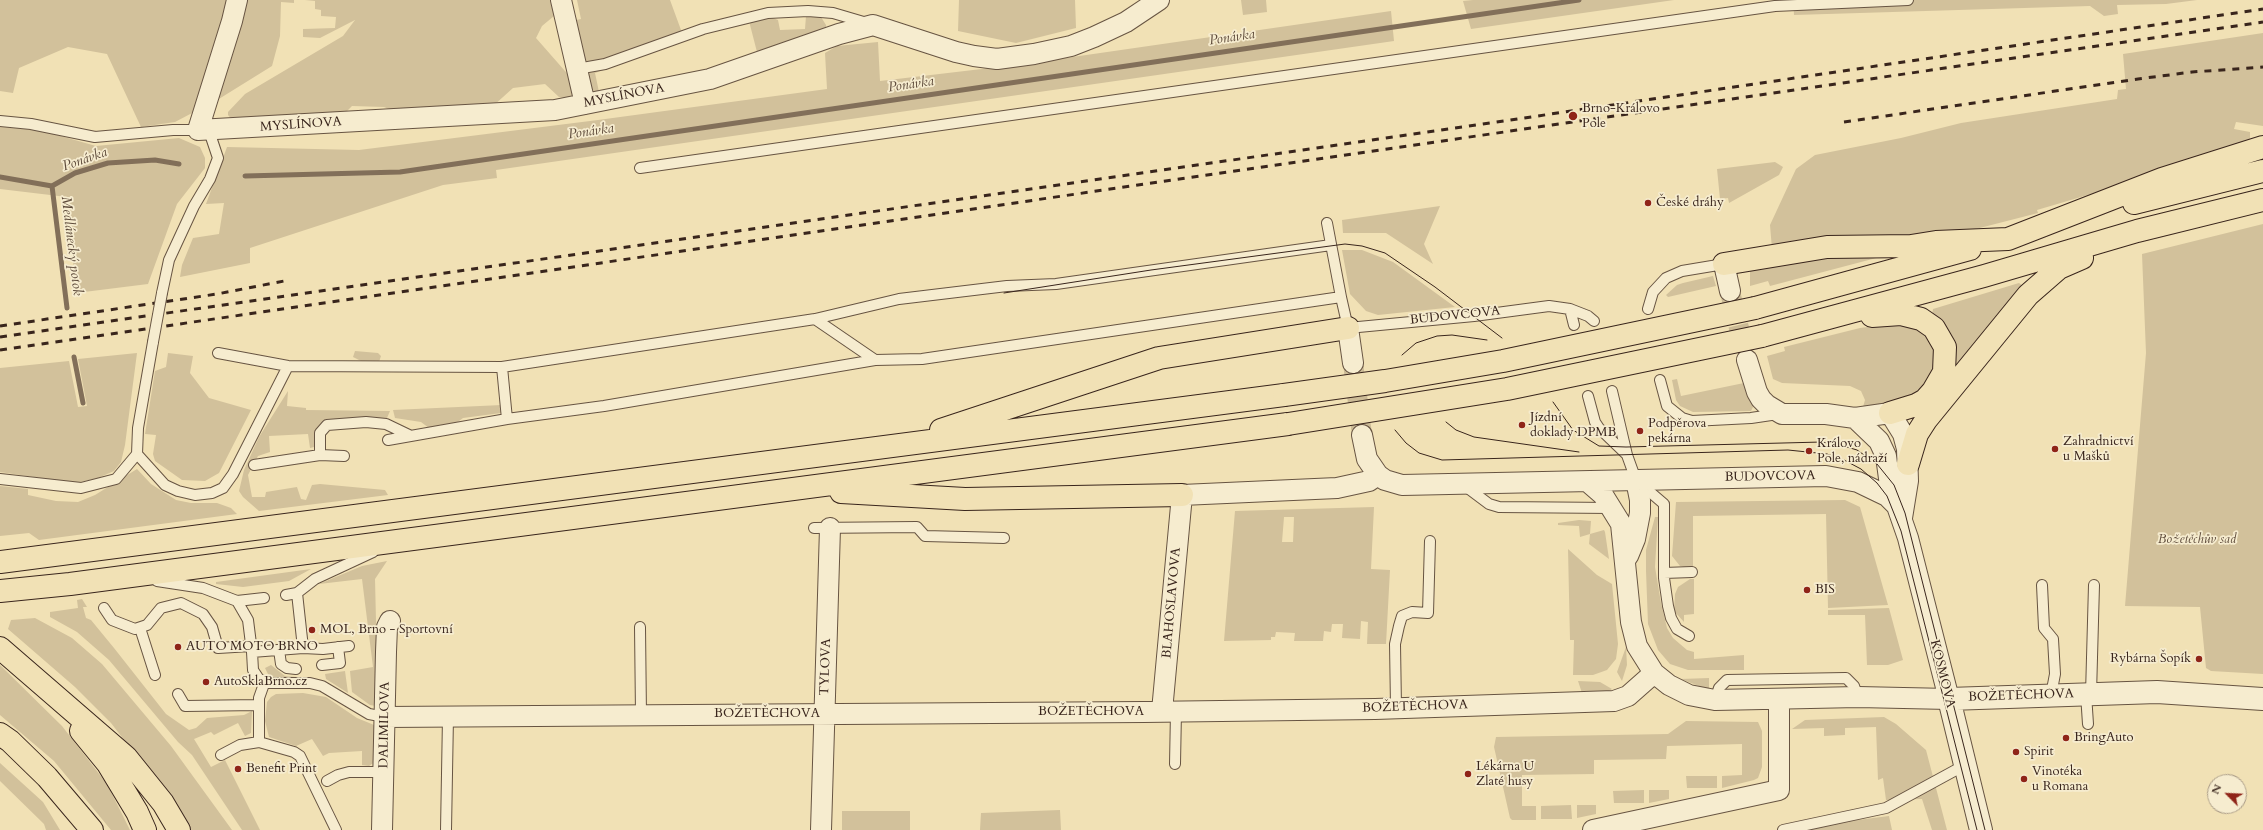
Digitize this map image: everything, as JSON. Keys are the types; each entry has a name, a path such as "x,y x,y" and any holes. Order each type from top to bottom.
{"highway":[{"path":"1724,264 1827,247 1911,246 1936,242 2008,239 2162,179 2263,147"},
{"path":"0,562 1284,395 1385,381 1503,361 1755,308 2200,185 2263,171"},
{"path":"0,591 70,584 1288,424 1507,389 1762,336 1821,321 2137,231 2263,200"},
{"path":"1908,464 1917,434 1926,420 2028,295 2059,268 2137,231"},
{"path":"1821,321 1907,315 1929,323 1939,335 1944,347 1945,359 1944,372 1939,382 1925,400 1890,413"},
{"path":"891,447 1159,358 1348,328"},
{"path":"786,489 965,499 1182,495"},
{"path":"0,648 126,757 163,803 179,830"},
{"path":"41,685 70,717 108,764 137,812 145,830"},
{"path":"0,734 10,741 47,777 92,830"}],"street":[{"path":"204,131 236,0"},
{"path":"561,0 585,104"},
{"path":"873,25 956,52 997,59 1034,54 1071,46 1126,22 1159,0"},
{"name":"MYSLÍNOVA","path":"204,131 555,110 710,79 839,34 873,25"},
{"path":"1724,264 1730,290"},
{"path":"1348,328 1353,363"},
{"path":"1747,360 1757,392 1761,399 1782,414 1826,414 1855,418 1890,413 1903,434 1908,464 1908,481 1899,512"},
{"path":"1855,418 1879,441 1884,450 1890,486 1899,512"},
{"path":"1182,495 1337,488 1369,481 1378,475 1367,459 1362,435"},
{"name":"BUDOVCOVA","path":"1378,475 1385,480 1402,485 1464,485 1797,476 1836,477 1868,487 1887,496 1899,512"},
{"path":"1626,562 1634,539 1640,512 1640,500 1636,480"},
{"path":"1588,482 1603,495 1612,508 1622,530 1633,634 1640,654 1654,673"},
{"name":"BLAHOSLAVOVA","path":"1169,711 1182,495"},
{"name":"KOSMOVA","path":"1899,512 1949,699 1981,830"},
{"name":"TYLOVA","path":"821,830 824,714 822,528"},
{"name":"DALIMILOVA","path":"382,830 387,627 390,622"},
{"name":"BOŽETĚCHOVA","path":"385,717 1375,709 1396,707 1614,702 1628,696 1654,673 1679,691 1715,700 1858,697 1949,699 2157,692 2263,699"},
{"path":"1593,830 1779,790 1779,699"}],"lane":[{"path":"640,168 1775,6 1908,0"},
{"path":"576,69 605,64 703,29 768,13 808,11 833,13 873,25"},
{"path":"0,121 31,124 95,137 173,130 204,131 218,158 210,179 192,211 168,260 138,428 137,454 116,478 81,488 0,479"},
{"path":"1327,223 1348,328"},
{"path":"218,353 288,366 502,367 816,319 899,299 1007,286 1056,284 1331,245"},
{"path":"1648,309 1653,292 1666,278 1682,271 1724,264"},
{"path":"388,440 507,419 604,406 875,360 922,359 1342,297"},
{"name":"BUDOVCOVA","path":"1348,328 1474,316 1549,306 1570,309 1588,316 1594,321"},
{"path":"1570,309 1574,325"},
{"path":"816,319 875,360"},
{"path":"137,454 165,485 178,492 195,495 212,493 223,488 233,474 288,366"},
{"path":"502,367 507,419"},
{"path":"1660,380 1667,406 1682,418 1692,421 1751,418 1782,414"},
{"path":"1612,391 1627,455 1636,480 1664,504 1664,573 1671,618 1677,629 1690,636"},
{"path":"1588,396 1595,422 1599,428 1627,455"},
{"path":"320,456 320,433 327,425 366,422 386,424 412,436"},
{"path":"254,465 320,456 344,456"},
{"path":"1464,485 1489,504 1499,507 1612,508"},
{"path":"822,528 917,527 926,536 1004,538"},
{"path":"286,595 297,593 321,575 402,540"},
{"path":"1396,707 1396,644 1399,626 1402,616 1412,612 1428,612 1430,540"},
{"path":"1664,573 1692,572"},
{"path":"125,576 195,586 214,591 237,601 264,598"},
{"path":"2042,585 2044,628 2053,639 2055,674 2051,695"},
{"path":"2088,724 2088,694 2094,585"},
{"path":"297,593 303,648"},
{"path":"237,601 248,620 253,670 256,676 265,681 322,686 369,714 385,717"},
{"path":"104,608 106,613 116,622 135,629 147,625 161,608 181,604 203,614 212,627 218,648 279,650 338,648 349,646"},
{"path":"640,627 641,715"},
{"path":"140,628 155,676"},
{"path":"322,665 340,663 338,648"},
{"path":"279,650 281,664 287,668 296,669"},
{"path":"1715,700 1719,688 1727,680 1743,679 1846,678 1854,686 1858,697"},
{"path":"259,742 259,705 265,681"},
{"path":"178,694 186,706 259,705"},
{"path":"1169,711 1175,764"},
{"path":"446,830 448,716"},
{"path":"221,755 240,745 259,742 289,750 300,756 336,830"},
{"path":"1783,830 1886,808 1965,765"},
{"path":"327,781 338,774 349,772 384,772"}],"green space":[{"path":"0,0 228,0 194,112 175,122 141,127 107,54 68,47 19,68 13,93 0,91"},
{"path":"244,0 294,0 294,3 281,2 280,36 272,66 214,102"},
{"path":"305,0 550,0 554,16 542,26 536,38 572,79 573,94 568,98 559,97 545,84 513,88 493,106 396,112 384,107 352,106 341,117 233,121 228,115 228,112 245,94 343,36 355,20 320,38 303,37 303,29 335,28 336,17 321,16 321,10 315,9 315,1"},
{"path":"577,0 670,0 681,30 688,30 599,61 580,61 572,21 581,19"},
{"path":"959,0 1075,0 1076,28 1016,43 958,31"},
{"path":"1241,0 1266,0 1267,12 1243,15"},
{"path":"1674,0 1471,29 1463,1"},
{"path":"1793,0 2197,0 2166,4 2117,5 2118,14 2104,16 2090,6 1794,15"},
{"path":"1391,11 1394,41 496,170 497,178 443,185 250,248 250,263 180,277 182,265 193,238 219,234 224,203 206,204 227,147 359,150 827,89 825,53 837,46 878,42 880,81 1024,64"},
{"path":"806,16 821,17 826,25 826,28 757,52 749,21 773,18 778,20 780,30 805,29"},
{"path":"2263,33 2263,126 2236,122 2234,129 2250,132 2250,142 2135,181 2037,210 2038,213 1968,231 1772,249 1770,225 1796,169 1815,155 1901,138 1961,123 2117,99 2118,90 2126,89 2123,54"},
{"path":"685,41 595,73 599,92 643,85 714,68 644,87 599,94 589,88 584,75"},
{"path":"0,126 43,131 96,146 179,138 200,147 205,158 205,168 177,204 148,284 76,293 67,197 0,189"},
{"path":"1775,162 1783,167 1779,175 1729,203 1728,198 1720,199 1717,169"},
{"path":"1440,206 1424,244 1433,264 1386,233 1343,233 1342,220"},
{"name":"Božetěchův sad","path":"2263,224 2263,674 2211,671 2206,668 2200,607 2125,606 2146,353 2142,254"},
{"path":"1342,250 1362,250 1393,262 1455,307 1378,315 1366,311 1350,294"},
{"path":"1810,257 1880,257 1770,286 1768,281 1750,286 1750,268"},
{"path":"1713,276 1716,286 1668,297 1666,295 1677,285"},
{"path":"2019,283 2023,286 1958,366 1932,315 1933,309"},
{"path":"1904,322 1928,334 1938,356 1927,390 1895,405 1863,407 1865,400 1861,391 1850,386 1782,383 1773,379 1767,356 1785,351 1784,347 1860,328"},
{"path":"355,351 378,353 381,356 379,362 361,361 353,357"},
{"path":"137,353 125,445 121,462 114,471 98,478 75,483 0,472 0,368 69,361 78,407 87,406 78,359"},
{"path":"168,353 193,356 190,373 209,398 251,410 219,473 205,481 182,480 155,461 153,454 156,435 145,434 155,371 166,367"},
{"path":"1677,379 1681,396 1744,383 1753,407 1751,411 1693,412 1680,406 1676,400 1672,380"},
{"path":"288,391 287,406 306,408 306,410 390,411 387,418 365,418 319,428 314,447 310,448 308,434 269,436 270,452 258,456 248,475 252,497 265,497 266,492 297,487 301,499 306,500 312,485 320,484 385,490 388,495 259,511 243,497 239,491 244,470 259,437"},
{"path":"502,405 501,413 463,418 455,424 429,428 421,422 395,418 393,410"},
{"path":"137,469 151,484 176,500 191,503 217,503 231,508 237,514 39,540 29,533 0,536 0,486 28,489 28,495 56,501 78,502 95,495"},
{"path":"1845,500 1860,507 1888,605 1828,608 1826,514 1693,516 1693,569 1680,566 1672,556 1676,502"},
{"path":"1374,507 1371,569 1390,570 1386,644 1367,644 1368,622 1361,621 1360,639 1342,638 1343,624 1332,624 1331,632 1324,631 1323,641 1294,641 1295,633 1276,632 1275,637 1271,637 1271,640 1224,641 1235,511","holes":["1284,517 1294,517 1293,542 1282,542"]},
{"path":"1655,517 1658,517 1655,567 1667,628 1673,638 1687,650 1694,652 1694,659 1744,655 1744,670 1688,670 1670,664 1658,650 1648,624 1646,571 1646,550"},
{"path":"1579,520 1591,521 1590,534 1580,537 1579,526 1558,525 1558,523"},
{"path":"1604,530 1609,559 1589,544 1590,534"},
{"path":"1568,549 1597,575 1612,584 1618,644 1616,659 1607,670 1593,675 1573,675 1574,640 1570,640"},
{"path":"387,561 375,579 378,705 376,706 370,705 352,692 350,671 373,667 362,579 319,584 362,566"},
{"path":"311,569 289,581 243,587 216,584 216,582"},
{"path":"1690,579 1694,579 1694,614 1684,615 1684,622 1674,611 1675,594 1678,587"},
{"path":"82,599 87,607 83,607 86,618 91,620 166,714 189,730 196,728 207,718 244,715 252,711 251,733 245,736 238,723 214,735 211,732 194,739 211,767 225,760 260,830 242,830 192,755 178,742 109,660 77,632 50,617 50,612 78,608 77,600"},
{"path":"1889,608 1903,660 1888,665 1867,665 1865,615 1828,615 1828,610"},
{"path":"35,618 72,638 102,664 171,746 232,830 189,830 172,802 111,723 75,687 8,629 11,620"},
{"path":"1626,647 1627,665 1622,681 1617,672"},
{"path":"0,665 62,726 107,784 130,830 111,830 54,761 0,715"},
{"path":"271,665 285,676 297,677 297,679 275,678 269,676 265,668"},
{"path":"345,671 348,693 326,679 325,674"},
{"path":"1709,678 1709,690 1681,679"},
{"path":"1578,681 1600,682 1612,689 1606,693 1582,693"},
{"path":"303,693 326,697 357,718 379,727 376,761 369,766 362,765 362,751 329,753 323,756 312,739 296,746 269,737 265,721 267,702 276,694"},
{"path":"1884,717 1896,724 1926,750 1947,830 1932,830 1922,799 1886,800 1883,778 1878,780 1876,727 1845,728 1845,735 1824,736 1824,728 1792,729 1805,720"},
{"path":"1686,721 1758,722 1762,731 1762,767 1758,778 1722,788 1722,776 1742,775 1742,744 1667,746 1666,759 1594,760 1594,774 1522,775 1522,806 1536,806 1536,820 1512,820 1510,818 1494,747 1496,737 1668,734"},
{"path":"0,763 43,802 60,830 46,830 44,824 0,781"},
{"path":"1686,776 1717,776 1717,788 1687,788"},
{"path":"1644,790 1644,803 1614,803 1613,791"},
{"path":"1649,790 1669,790 1669,799 1649,803"},
{"path":"1571,805 1572,819 1541,819 1541,806"},
{"path":"1577,805 1596,805 1596,814 1577,818"},
{"path":"1060,810 1061,830 980,830 981,813"},
{"path":"842,811 910,811 910,830 842,830"},
{"path":"1889,816 1892,830 1807,830 1842,822"}],"waterway":[{"name":"Ponávka","path":"245,176 400,172 1579,0"},
{"name":"Ponávka","path":"0,177 52,186 75,173 108,163 155,160 179,164"},
{"name":"Medlánecký potok","path":"52,186 67,308"},
{"name":"Medlánecký potok","path":"74,357 83,403"}],"tunnel":[{"path":"1731,296 1746,356"},
{"path":"1353,363 1362,435"}],"tram line":[{"path":"1004,293 1151,270 1345,244 1362,246 1385,253 1435,287 1502,338"},
{"path":"1402,355 1416,343 1437,336 1452,335 1487,340"},
{"path":"1553,402 1573,430 1599,446 1626,447 1822,442 1857,450 1877,464 1894,485 1905,513 1985,830"},
{"path":"1446,422 1456,430 1474,437 1579,452"},
{"path":"1395,430 1406,443 1419,453 1442,460 1788,450 1827,454 1844,460 1861,469 1877,483 1887,496 1901,531 1977,830"}],"railway":[{"path":"0,337 1490,123 2263,9"},
{"path":"0,350 2263,22"},
{"path":"1844,122 2138,79 2192,72 2263,67"},
{"path":"0,326 217,294 284,281"}],"place":[{"name":"Brno-Královo Pole","path":"1573,116"},
{"name":"České dráhy","path":"1648,203"},
{"name":"Jízdní doklady DPMB","path":"1522,425"},
{"name":"Podpěrova pekárna","path":"1640,431"},
{"name":"Zahradnictví u Mašků","path":"2055,449"},
{"name":"Královo Pole, nádraží","path":"1809,451"},
{"name":"BIS","path":"1807,590"},
{"name":"MOL, Brno - Sportovní","path":"312,630"},
{"name":"AUTO MOTO BRNO","path":"178,647"},
{"name":"Rybárna Šopík","path":"2199,659"},
{"name":"AutoSklaBrno.cz","path":"206,682"},
{"name":"BringAuto","path":"2066,738"},
{"name":"Spirit","path":"2016,752"},
{"name":"Benefit Print","path":"238,769"},
{"name":"Lékárna U Zlaté husy","path":"1468,774"},
{"name":"Vinotéka u Romana","path":"2024,779"}]}
